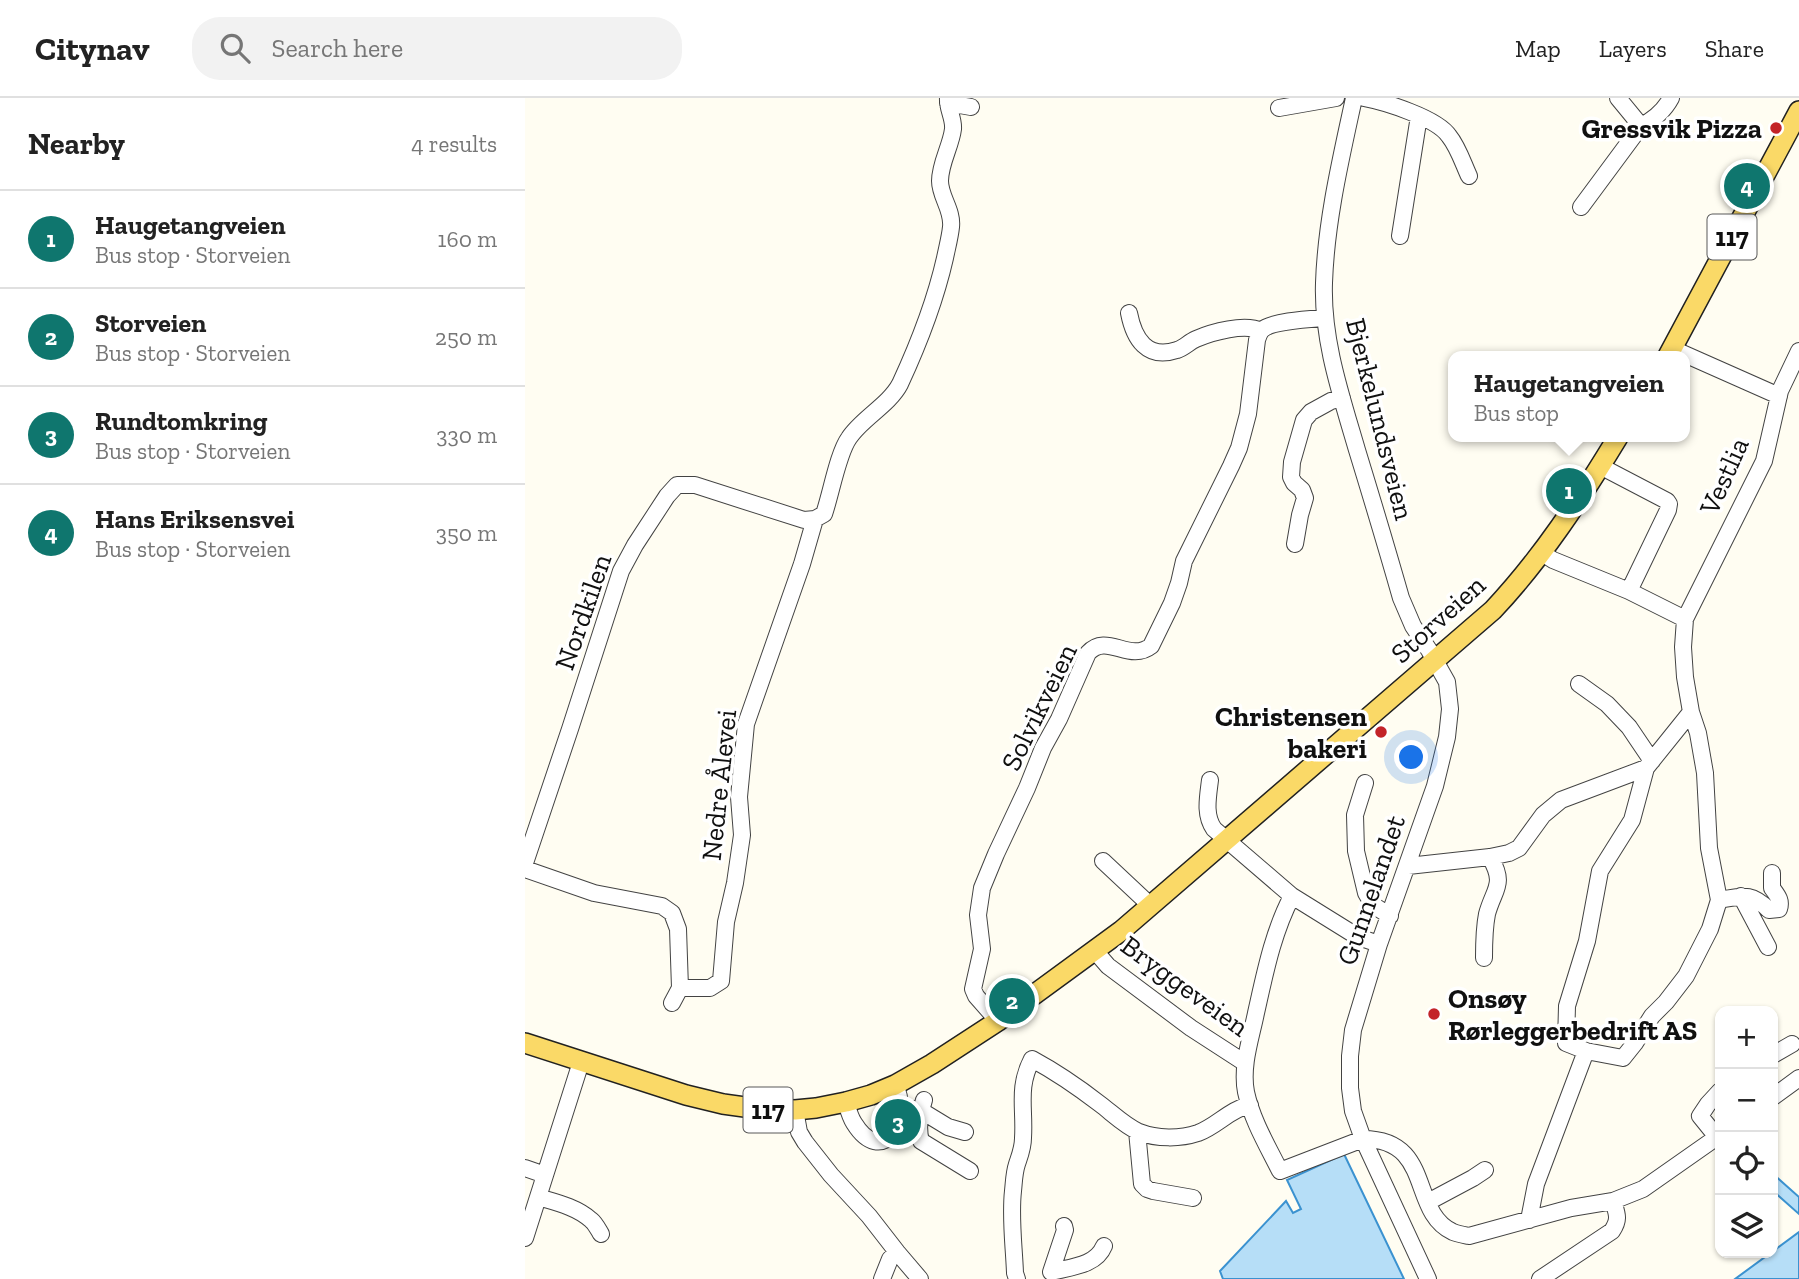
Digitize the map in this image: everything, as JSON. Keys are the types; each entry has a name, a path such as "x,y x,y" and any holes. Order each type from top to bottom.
{"main road":[{"name":"117","path":"1671,351 1798,116"},
{"name":"Storveien","path":"525,1043 685,1095 752,1108 795,1110 846,1102 871,1095 932,1064 1095,951 1228,840 1493,610 1542,553 1616,442"}],"street":[{"path":"1279,108 1336,98"},
{"name":"Bjerkelundsveien","path":"1354,98 1330,225 1324,284 1325,318 1342,398 1401,598 1413,626 1436,661"},
{"path":"1364,98 1396,107 1436,124 1449,135 1469,176"},
{"path":"1618,98 1641,126"},
{"path":"1581,207 1641,126 1665,109 1671,98"},
{"path":"815,519 824,514 849,438 898,388 928,318 952,225 941,190 940,177 954,125 949,106 971,107"},
{"path":"1400,236 1419,116"},
{"path":"1129,313 1131,326 1143,345 1153,351 1164,352 1175,351 1195,340 1232,329 1253,327 1261,331 1282,323 1325,318"},
{"name":"Solvikveien","path":"997,1021 975,996 974,989 982,949 978,915 982,888 1088,653 1101,645 1129,651 1146,650 1159,631 1172,603 1184,561 1239,448 1248,414 1257,340 1261,331"},
{"name":"Vestlia","path":"1685,619 1764,461 1779,396 1799,351"},
{"path":"1690,361 1779,396"},
{"path":"1295,544 1305,498 1291,477 1292,463 1304,420 1311,412 1342,398"},
{"path":"1600,466 1669,504 1629,591"},
{"name":"Nordkilen","path":"525,863 571,729 616,584 635,545 667,496 677,485 695,485 804,520 815,519"},
{"name":"Nedre Ålevei","path":"680,988 709,988 720,981 726,922 736,883 742,835 739,797 745,724 802,564 815,519"},
{"path":"1542,553 1685,619 1685,677 1705,773 1709,848 1719,900 1710,929 1686,975 1652,1016 1623,1058 1586,1051 1566,1043 1567,1006 1587,941 1600,871 1632,820 1649,765 1691,712"},
{"name":"Gunnelandet","path":"1428,1279 1363,1139 1353,1111 1350,1056 1353,1030 1379,944 1408,866 1447,737 1450,709 1447,682 1436,661"},
{"path":"1579,684 1607,704 1629,727 1649,765"},
{"path":"1408,866 1509,853 1519,848 1543,815 1561,800 1649,765"},
{"path":"1209,780 1207,808 1210,824 1214,829 1292,896 1358,937 1379,944"},
{"path":"1365,783 1355,815 1356,851 1366,893 1373,905 1390,916"},
{"path":"1484,958 1485,924 1499,879 1498,870 1490,857"},
{"path":"1103,861 1151,905"},
{"path":"525,869 594,893 662,906 672,913 678,929 680,988 672,1003"},
{"path":"1719,900 1741,897 1758,900 1769,910 1779,909 1780,900 1772,888 1772,873"},
{"path":"1292,896 1284,911 1269,958 1245,1063 1246,1091 1250,1105 1280,1171 1363,1139 1376,1139 1398,1148 1411,1161 1428,1202 1445,1227 1455,1233 1469,1236 1571,1208 1613,1201 1643,1189 1715,1139"},
{"path":"1741,897 1768,947"},
{"name":"Bryggeveien","path":"1095,951 1108,967 1191,1028 1245,1063"},
{"path":"1778,1052 1792,1044"},
{"path":"1529,1220 1536,1184 1586,1051"},
{"path":"1017,1279 1011,1208 1024,1137 1021,1102 1023,1087 1032,1059 1087,1094 1136,1131 1149,1135 1166,1137 1199,1132 1238,1108 1250,1105"},
{"path":"525,1238 581,1062"},
{"path":"1778,1093 1799,1078"},
{"path":"846,1102 853,1122 860,1131 872,1141 883,1141 892,1136 902,1108 895,1084"},
{"path":"1715,1096 1700,1116 1715,1132"},
{"path":"902,1108 922,1105"},
{"path":"922,1105 948,1126 965,1132"},
{"path":"922,1105 919,1135 921,1142 970,1171"},
{"path":"795,1110 799,1132 805,1142 920,1279"},
{"path":"1136,1131 1142,1184 1153,1191 1193,1198"},
{"path":"525,1168 545,1175"},
{"path":"1428,1202 1485,1170"},
{"path":"538,1197 554,1201 592,1220 601,1234"},
{"path":"1540,1279 1612,1231 1617,1223 1613,1201"},
{"path":"1044,1276 1064,1236 1064,1226"},
{"path":"1044,1276 1095,1259 1104,1246"},
{"path":"882,1279 890,1259 897,1252"}],"water":[{"path":"1344,1154 1404,1279 1223,1279 1220,1271 1286,1201 1293,1213 1301,1209 1287,1180"},
{"path":"1778,1178 1799,1197 1799,1214 1778,1195"},
{"path":"1799,1232 1799,1279 1735,1279 1764,1258 1778,1258 1778,1247"}],"place":[{"name":"Gressvik Pizza","path":"1776,128"},
{"name":"Hans Eriksensvei","path":"1747,186"},
{"name":"Haugetangveien","path":"1569,491"},
{"name":"Christensen bakeri","path":"1381,732"},
{"name":"Storveien","path":"1012,1001"},
{"name":"Onsøy Rørleggerbedrift AS","path":"1434,1014"},
{"name":"Rundtomkring","path":"898,1122"}]}
